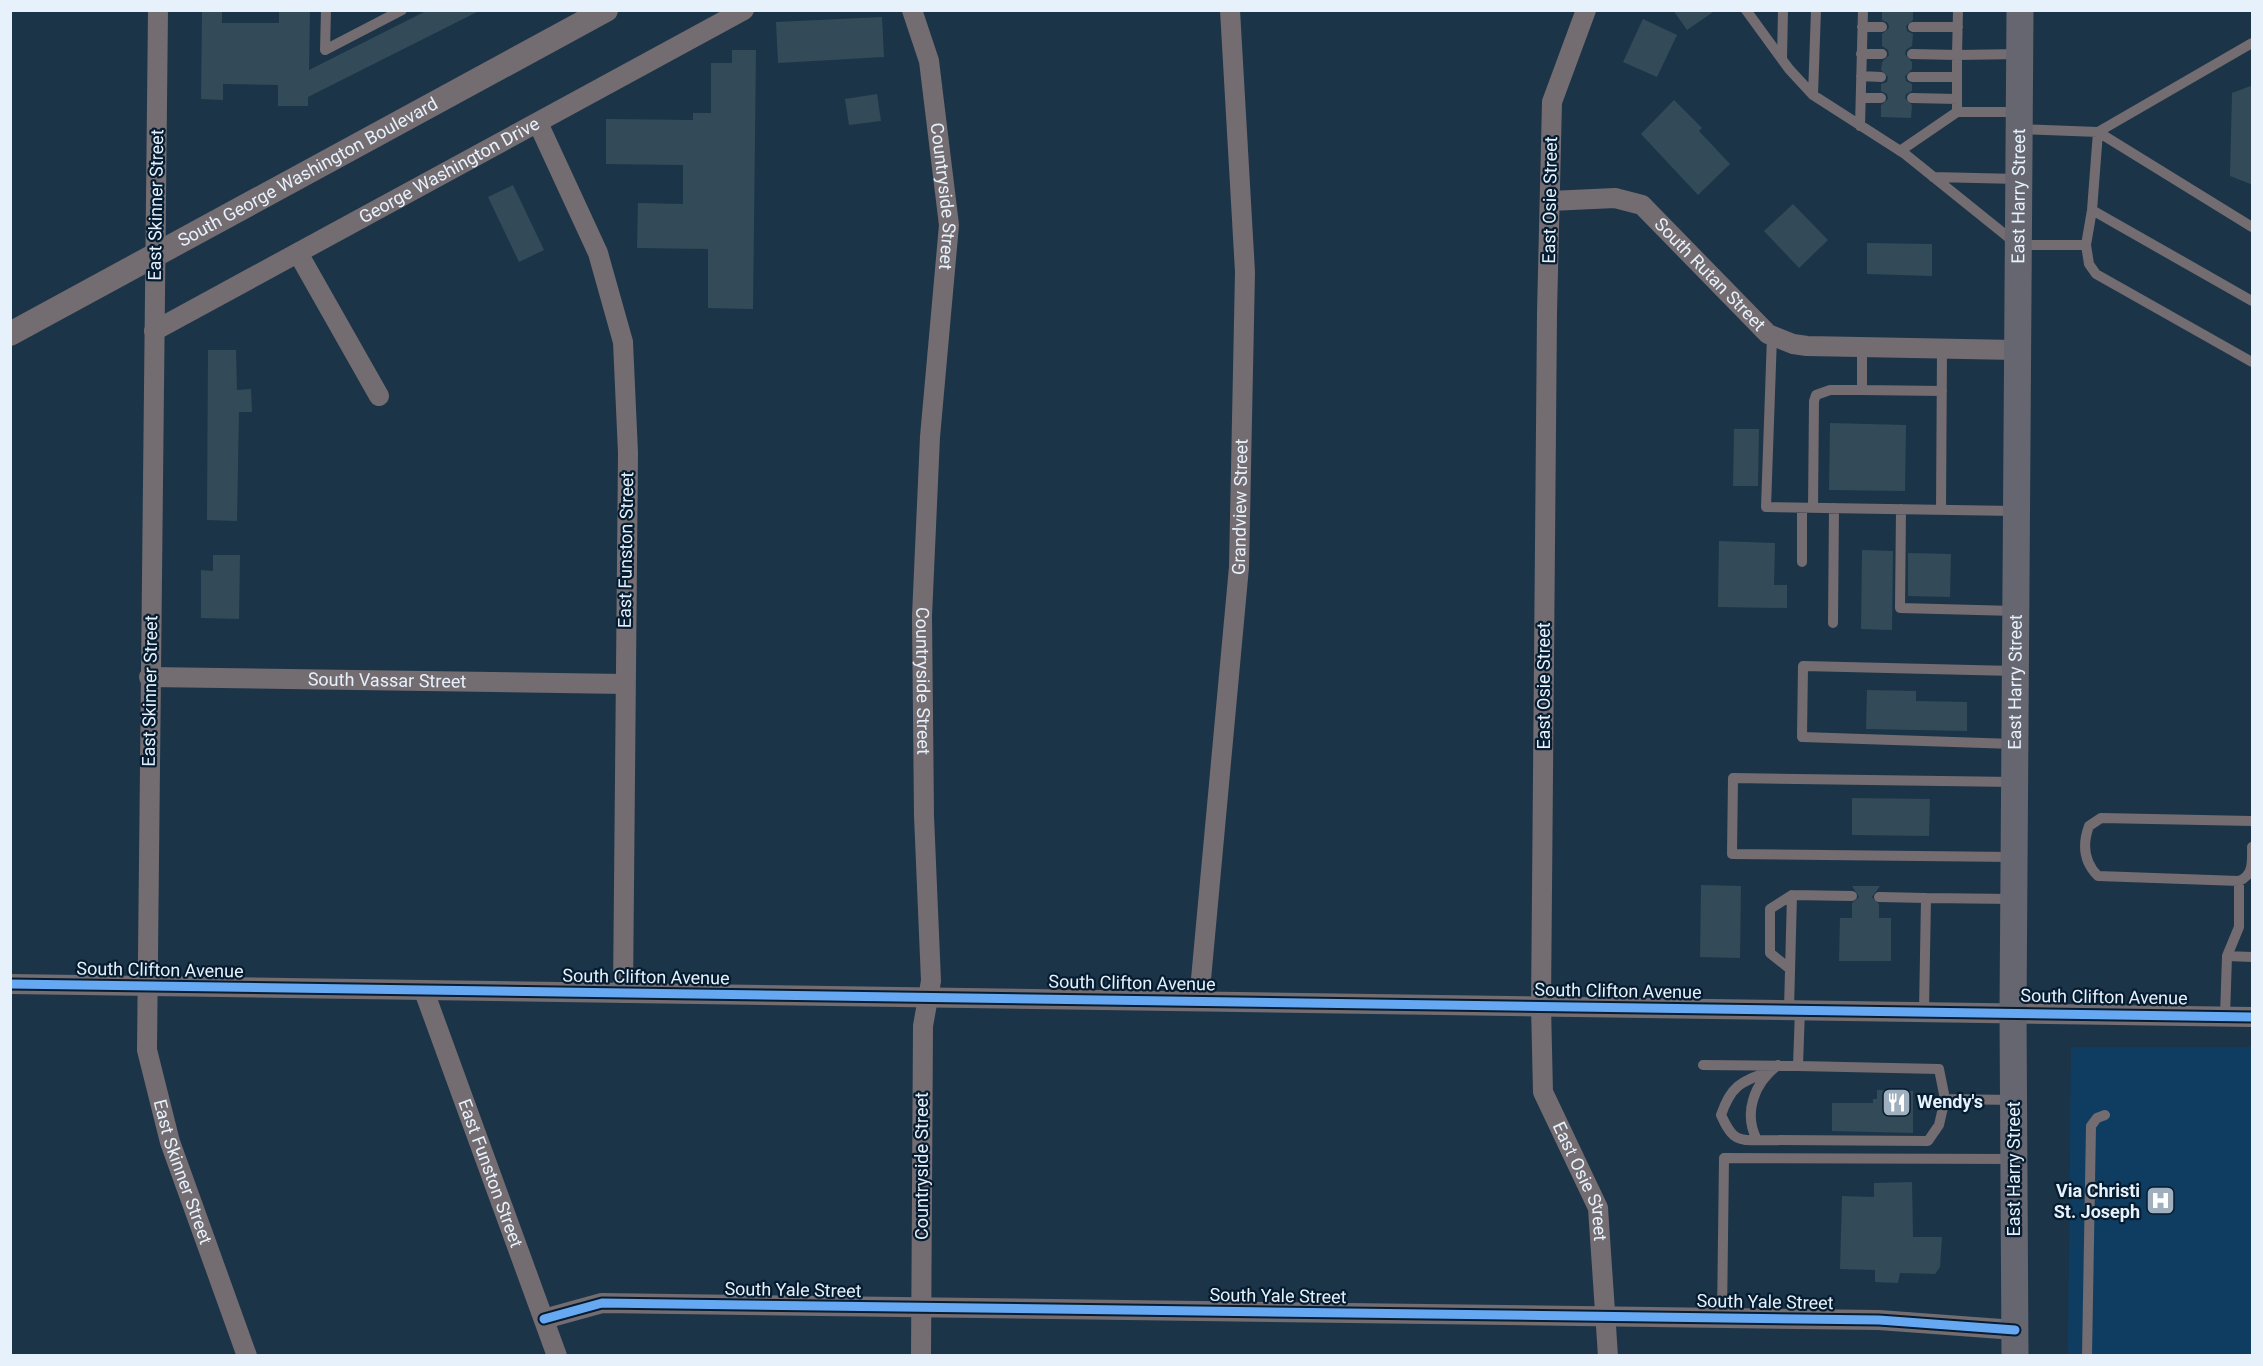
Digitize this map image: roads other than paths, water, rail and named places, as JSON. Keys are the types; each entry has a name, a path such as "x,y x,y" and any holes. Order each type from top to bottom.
{"main road":[{"name":"East Harry Street","path":"2015,1343 2014,744 2020,10"}],"street":[{"name":"East Skinner Street","path":"158,10 149,677 147,1050 170,1142 247,1356"},
{"name":"South George Washington Boulevard","path":"10,334 606,10"},
{"name":"George Washington Drive","path":"154,331 744,10"},
{"name":"Countryside Street","path":"912,10 929,61 949,225 930,437 922,616 924,816 932,981 923,1026 921,1356"},
{"name":"Grandview Street","path":"1199,1001 1239,567 1245,272 1230,10"},
{"name":"East Osie Street","path":"1586,10 1552,102 1541,1006 1543,1092 1598,1208 1608,1356"},
{"name":"East Funston Street","path":"538,123 598,253 623,342 628,453 623,993"},
{"name":"South Rutan Street","path":"1550,201 1615,198 1642,205 1772,336 1807,346 2016,350"},
{"path":"298,254 379,396"},
{"name":"South Vassar Street","path":"149,677 625,684"},
{"name":"South Clifton Avenue","path":"10,984 2253,1017"},
{"name":"East Funston Street","path":"424,991 557,1356"},
{"name":"South Yale Street","path":"544,1319 602,1303 1879,1320 2015,1343"}],"lane":[{"path":"326,10 325,50 402,10"},
{"path":"1746,10 1782,59 1813,95 1900,151 2018,244 2086,245"},
{"path":"1782,59 1783,10"},
{"path":"1813,95 1816,10"},
{"path":"1860,126 1863,10"},
{"path":"1956,112 1958,10"},
{"path":"1862,27 1882,27"},
{"path":"1913,27 1958,27"},
{"path":"2098,132 2253,43"},
{"path":"1861,54 1882,54"},
{"path":"1912,54 2020,54"},
{"path":"1861,76 1881,77"},
{"path":"1912,77 1957,77"},
{"path":"1861,98 1881,98"},
{"path":"1912,98 1957,99"},
{"path":"1900,151 1956,112 2098,132 2253,227"},
{"path":"2098,132 2092,210 2086,245 2089,264 2096,274 2253,362"},
{"path":"1933,177 2018,179"},
{"path":"2092,210 2253,301"},
{"path":"1772,336 1767,507 2015,511"},
{"path":"1862,347 1863,390"},
{"path":"1941,510 1942,349"},
{"path":"1802,562 1816,395 1830,390 1942,391"},
{"path":"1833,623 1834,508"},
{"path":"1901,509 1900,608 2015,611"},
{"path":"2014,744 1802,737 1803,666 2015,670"},
{"path":"2014,782 1733,778 1732,854 2014,857"},
{"path":"2253,821 2101,818 2089,826 2086,835 2086,861 2098,876 2239,880 2245,879 2252,867 2253,847"},
{"path":"2225,1016 2227,956 2239,927 2239,880"},
{"path":"1790,969 1770,953 1770,909 1792,895 1852,896"},
{"path":"1792,895 1790,969 1798,1066"},
{"path":"1879,897 2014,899"},
{"path":"1924,1011 1926,898"},
{"path":"2227,956 2253,957"},
{"path":"1702,1065 1778,1065 1939,1069 1946,1099 1939,1125 1928,1141 1742,1141 1729,1132 1721,1115 1729,1094 1746,1080 1768,1072 1778,1065"},
{"path":"1757,1140 1749,1114 1757,1086 1768,1072"},
{"path":"1946,1099 2014,1100"},
{"path":"2087,1356 2091,1126 2097,1118 2105,1115"},
{"path":"1722,1318 1724,1158 2014,1159"}],"place":[{"name":"Wendy's","path":"1896,1102"},
{"name":"Via Christi St. Joseph","path":"2161,1201"}]}
